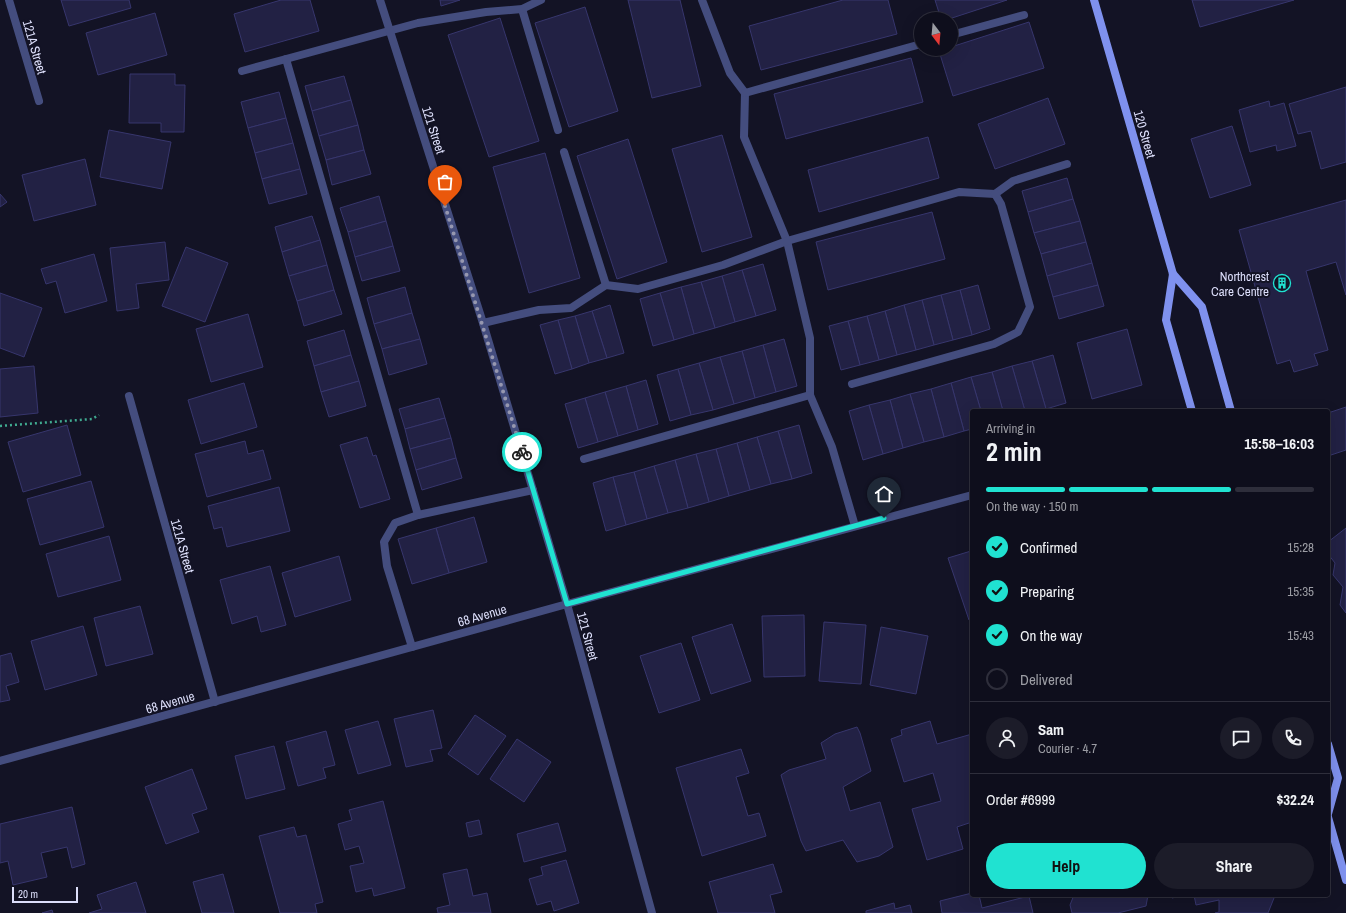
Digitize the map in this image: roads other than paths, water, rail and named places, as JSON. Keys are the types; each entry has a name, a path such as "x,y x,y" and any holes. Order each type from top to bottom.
{"main road":[{"name":"120 Street","path":"1094,0 1173,274 1166,320 1191,409"},
{"name":"120 Street","path":"1173,274 1202,307 1230,409"},
{"path":"1330,751 1338,778 1330,807"},
{"path":"1330,824 1346,880"}],"street":[{"name":"121A Street","path":"9,0 38,101"},
{"name":"121 Street","path":"380,0 483,323 567,604 652,913"},
{"path":"242,71 390,30 486,12 522,9 541,0"},
{"path":"702,0 730,73 745,93 744,137 787,241 810,338 810,395 832,447 855,526"},
{"path":"522,9 558,130"},
{"path":"958,33 1024,15"},
{"path":"745,93 914,46"},
{"path":"286,59 418,515"},
{"path":"564,152 606,285"},
{"path":"483,323 539,310 571,308 606,285 638,289 723,265 787,241 959,192 994,194 1013,181 1067,164"},
{"path":"852,384 994,344 1018,332 1030,307 1001,204 994,194"},
{"path":"584,459 810,395"},
{"name":"121A Street","path":"129,396 215,702"},
{"path":"412,647 387,566 384,542 395,523 418,515 533,490"},
{"name":"68 Avenue","path":"0,761 567,604 970,496"}],"place":[{"name":"Northcrest Care Centre","path":"1282,283"}]}
